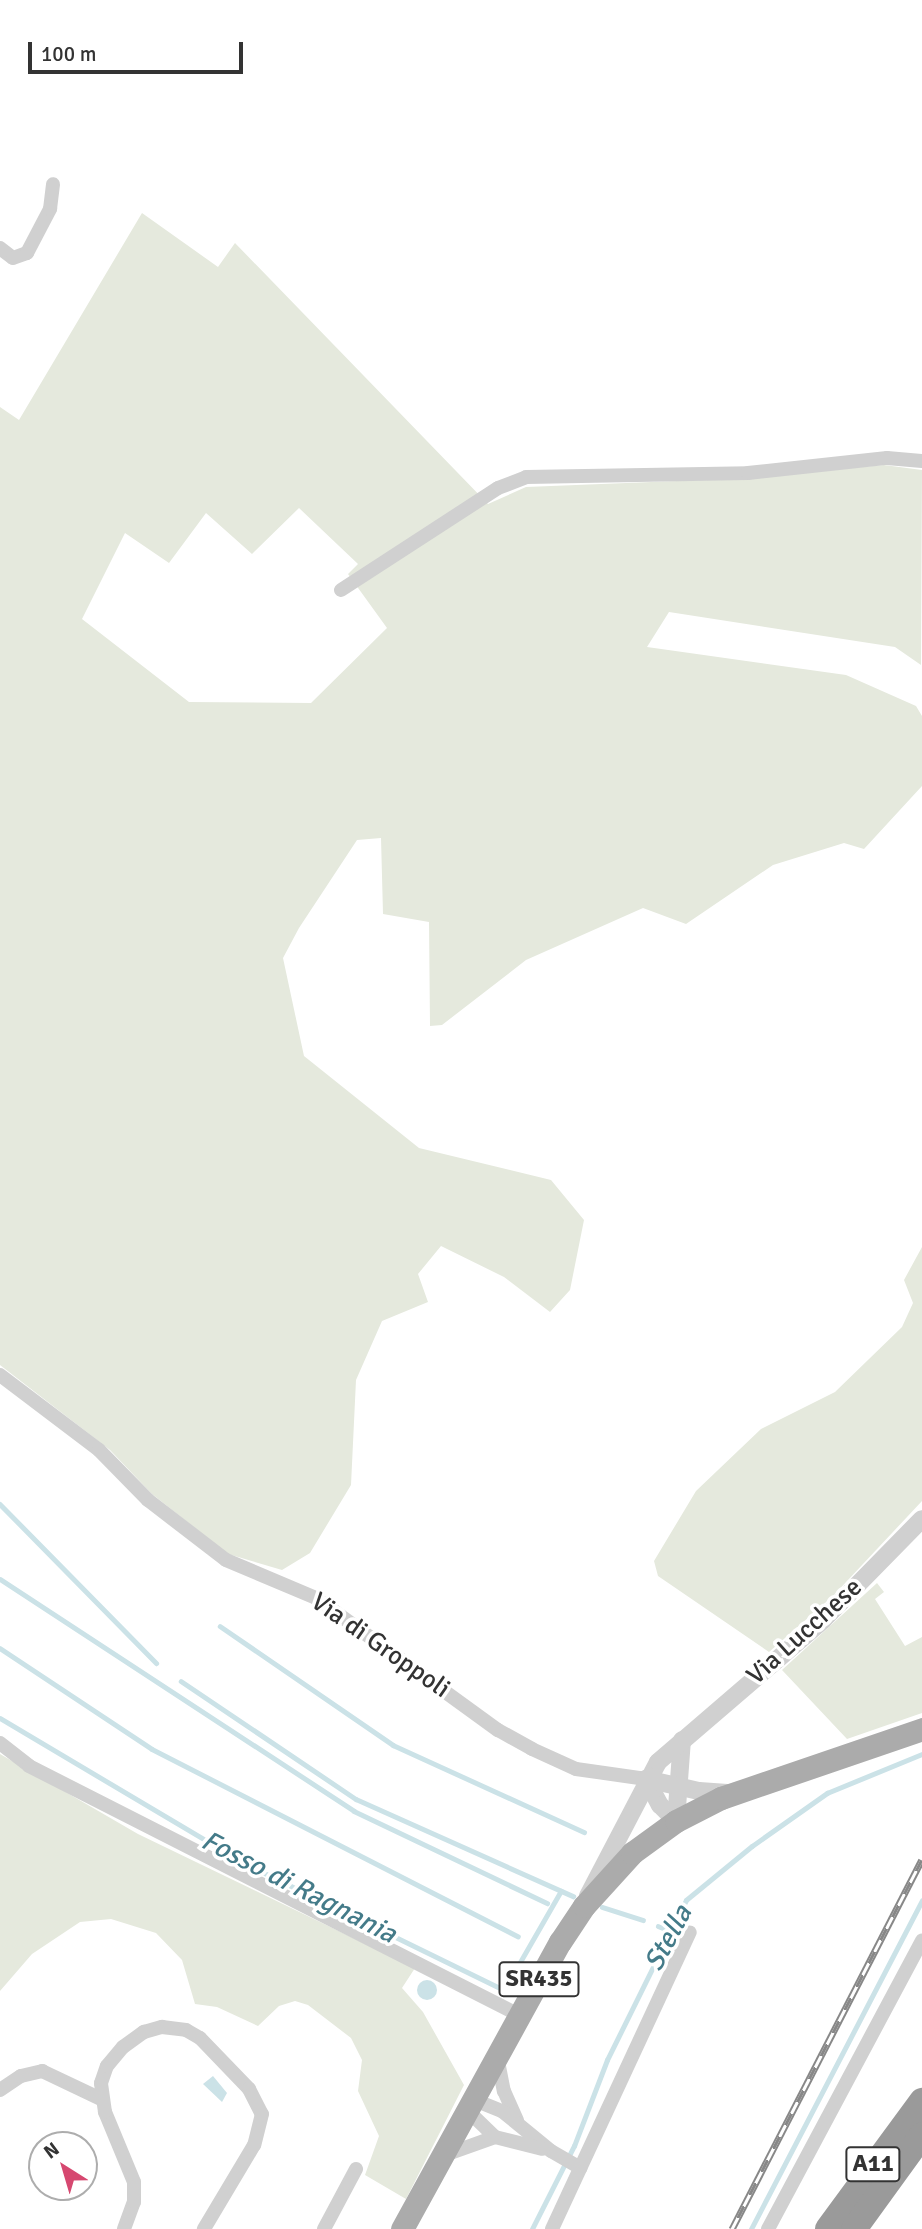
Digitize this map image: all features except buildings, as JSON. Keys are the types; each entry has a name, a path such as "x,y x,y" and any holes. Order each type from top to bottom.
{"highway":[{"name":"A11","path":"828,2229 922,2101"},
{"name":"A11","path":"854,2229 922,2135"}],"main road":[{"name":"SR435","path":"402,2229 496,2054 583,1906 632,1853 676,1821 735,1793 922,1729"}],"street":[{"path":"0,248 13,258 27,253 50,209 53,184"},
{"path":"341,590 498,488 526,477 748,473 887,458 922,461"},
{"name":"Via di Groppoli","path":"0,1375 99,1450 148,1500 226,1560 316,1598 523,1744 576,1769 646,1779"},
{"name":"Via Lucchese","path":"583,1906 646,1779 682,1740 822,1620 922,1519"},
{"path":"676,1821 680,1786 677,1762 682,1740"},
{"path":"0,1743 29,1766 519,2015"},
{"path":"646,1779 735,1793"},
{"path":"646,1779 660,1805 676,1821"},
{"path":"552,2229 578,2167 690,1932"},
{"path":"768,2229 922,1940"},
{"path":"124,2229 134,2202 134,2182 102,2099 101,2083 111,2060 136,2037 162,2027 186,2030 200,2038 249,2089 262,2114 258,2135 204,2229"},
{"path":"496,2054 503,2091 519,2124"},
{"path":"0,2090 21,2076 41,2071 102,2099"},
{"path":"469,2104 496,2107 554,2153 578,2167"},
{"path":"469,2104 495,2137"},
{"path":"441,2157 495,2137 554,2153"},
{"path":"324,2229 356,2169"}],"shaded area":[{"path":"142,213 218,267 235,243 488,504 526,487 727,479 884,465 922,470 921,665 895,647 669,612 647,647 846,675 916,706 922,716 922,786 864,849 844,843 773,865 686,924 643,908 526,960 442,1025 430,1026 429,922 383,914 381,838 357,840 299,928 283,958 304,1056 419,1148 551,1180 584,1220 570,1290 550,1312 504,1277 441,1246 418,1274 428,1302 382,1321 356,1380 351,1485 310,1553 282,1570 228,1554 152,1494 110,1450 0,1365 0,407 19,420","holes":["299,508 358,564 348,574 387,628 311,703 189,702 82,619 125,533 169,563 206,513 252,554"]},
{"path":"922,1247 922,1501 833,1596 769,1652 658,1576 654,1561 696,1491 761,1429 835,1392 902,1327 913,1303 904,1280"},
{"path":"877,1583 884,1592 875,1599 905,1646 922,1637 922,1713 847,1739 782,1670"},
{"path":"0,1754 138,1834 415,1968 402,1988 423,2012 464,2085 406,2199 365,2175 379,2136 358,2091 362,2060 351,2038 308,2005 295,2001 279,2006 258,2026 217,2007 195,2004 182,1960 156,1933 111,1919 80,1922 32,1954 0,1991"}],"water":[{"path":"427,1980 434,1983 437,1990 434,1997 427,2000 420,1997 417,1990 420,1983"},
{"path":"213,2076 227,2093 222,2102 203,2084"}],"waterway":[{"path":"0,1504 156,1663"},
{"path":"0,1579 354,1811 547,1903"},
{"path":"220,1626 393,1745 584,1832"},
{"path":"0,1648 152,1749 518,1936"},
{"path":"181,1681 356,1799 573,1896"},
{"name":"Fosso di Ragnania","path":"0,1718 244,1863 504,1990 561,1891"},
{"name":"Stella","path":"532,2229 574,2146 607,2060 686,1900 752,1846 827,1793 922,1754"},
{"path":"751,2229 922,1901"},
{"path":"602,1907 643,1920"},
{"path":"658,1926 668,1930"}],"railway":[{"path":"732,2229 922,1860"}]}
